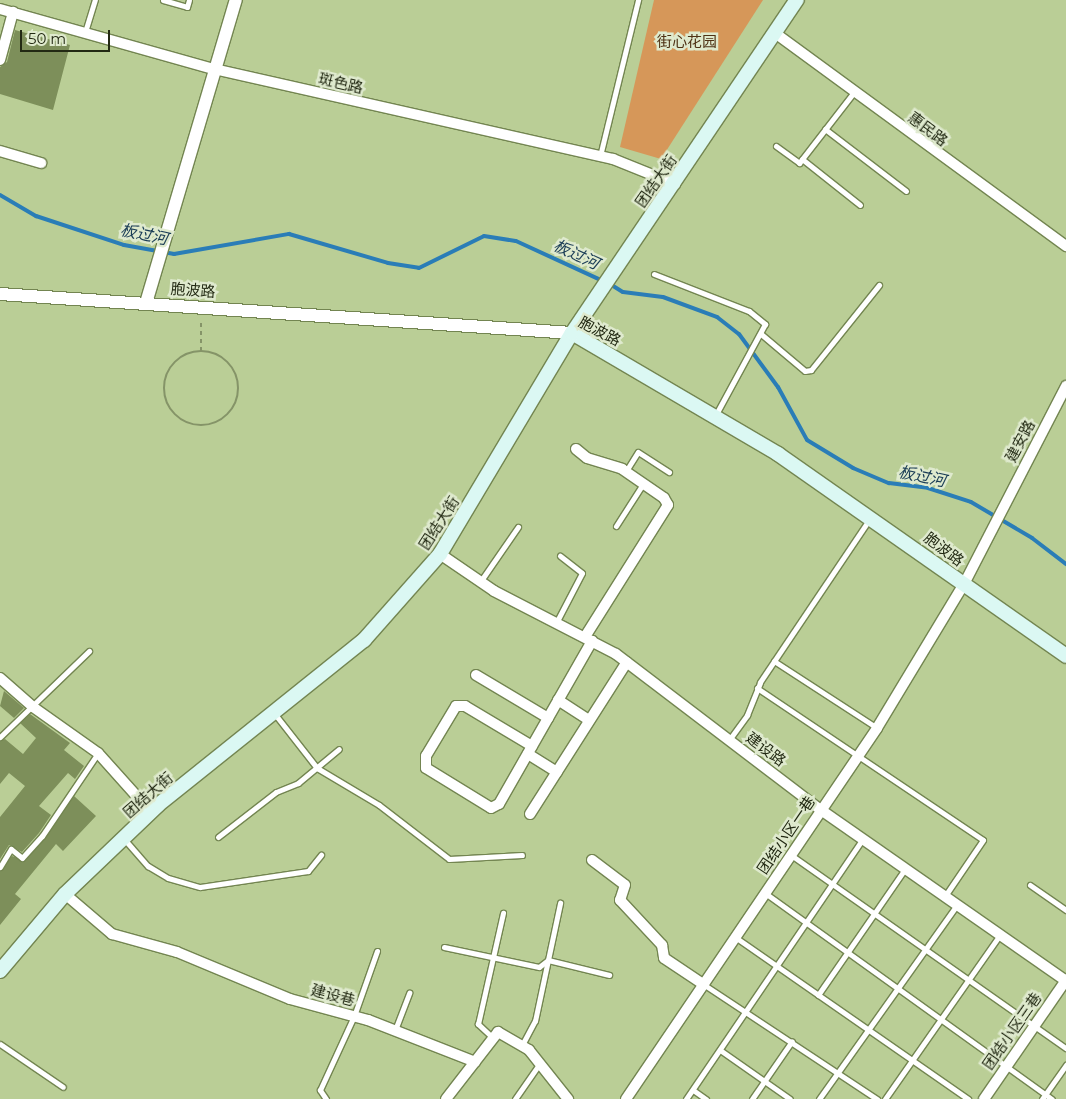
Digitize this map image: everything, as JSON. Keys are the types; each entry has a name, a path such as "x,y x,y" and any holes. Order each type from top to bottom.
{"main road":[{"name":"团结大街","path":"0,971 65,894 123,838 151,812 364,640 440,554 572,332 797,0"},
{"name":"胞波路","path":"572,332 715,416 872,516 1066,656"}],"street":[{"path":"146,303 236,0"},
{"name":"斑色路","path":"0,9 214,69 600,156 674,184"},
{"path":"0,60 12,12"},
{"name":"惠民路","path":"775,33 1066,246"},
{"path":"0,151 41,163"},
{"name":"胞波路","path":"0,294 572,332"},
{"name":"建安路","path":"964,584 989,532 1066,386"},
{"path":"557,772 530,750 465,706 456,706 426,756 426,768 491,808 500,804 530,750 558,700 588,639 668,505 664,498 625,472 587,458 576,449"},
{"name":"建设路","path":"440,554 480,582 588,639 626,662 821,810 1066,981"},
{"name":"团结小区一巷","path":"626,1099 877,728 964,584"},
{"path":"530,814 626,662"},
{"path":"476,675 548,718"},
{"path":"0,678 33,707 98,753 151,812"},
{"path":"558,700 590,720"},
{"path":"592,860 625,885 620,900 662,945 664,958 703,984"},
{"name":"建设巷","path":"65,894 112,934 178,952 290,999 354,1016 475,1062"},
{"name":"团结小区三巷","path":"984,1099 1066,981"},
{"path":"446,1099 498,1032 522,1046 540,1063 568,1099"}],"lane":[{"path":"85,32 95,0"},
{"path":"163,0 187,7 189,0"},
{"path":"600,156 638,0"},
{"path":"776,146 793,161 802,159 854,92"},
{"path":"825,129 906,192"},
{"path":"802,159 860,205"},
{"path":"654,274 749,311 765,324 744,366 715,416"},
{"path":"760,336 805,371 810,370 880,285"},
{"path":"625,472 638,452 669,472"},
{"path":"616,526 644,484"},
{"path":"729,740 747,715 757,688 774,661 872,516"},
{"path":"480,582 518,527"},
{"path":"556,623 582,573 560,556"},
{"path":"0,737 33,707 88,651"},
{"path":"774,661 877,728"},
{"path":"757,688 983,840 944,896"},
{"path":"274,712 317,768 379,805 450,858 522,855"},
{"path":"218,838 276,792 298,783 338,749"},
{"path":"0,867 11,849 22,858 42,836 98,753"},
{"path":"123,838 148,866 168,878 200,887 308,871 321,854"},
{"path":"686,1099 862,839"},
{"path":"791,854 1066,1048"},
{"path":"818,995 905,869"},
{"path":"1030,885 1066,910"},
{"path":"765,893 1006,1066 1044,1097 1052,1099"},
{"path":"522,1046 535,1020 560,903"},
{"path":"820,1099 957,905"},
{"path":"493,1039 478,1024 504,913"},
{"path":"885,1099 1000,935"},
{"path":"735,938 968,1099"},
{"path":"444,947 493,960 539,967 548,960"},
{"path":"326,1099 320,1090 354,1016 378,951"},
{"path":"548,960 609,975"},
{"path":"703,984 792,1041 877,1099"},
{"path":"394,1030 409,993"},
{"path":"752,1099 792,1041"},
{"path":"0,1044 63,1087"},
{"path":"720,1050 790,1099"},
{"path":"515,1099 540,1063"},
{"path":"1044,1097 1066,1065"},
{"path":"693,1090 706,1099"}],"path":[{"path":"201,352 202,307"},
{"path":"201,352 220,356 229,364 238,387 234,405 222,419 198,425 175,415 164,394 164,382 175,361 201,352"}],"green space":[{"name":"街心花园","path":"654,0 763,0 661,159 620,147"}],"building":[{"path":"15,30 70,45 53,110 0,94 0,67 7,62"},
{"path":"4,691 24,708 14,718 0,706"},
{"path":"30,714 70,743 64,750 84,766 75,779 68,773 39,806 51,815 39,833 22,852 9,845 0,859 0,817 25,786 9,773 0,784 0,741 5,739 23,754 36,738 20,723"},
{"path":"74,796 96,816 63,851 56,844 15,894 21,899 0,925 0,871 12,856 25,861"}],"waterway":[{"name":"板过河","path":"0,195 36,216 124,245 174,254 289,234 388,263 419,268 484,236 516,241 603,281"},
{"name":"板过河","path":"610,284 623,292 663,297 717,317 739,334 778,387 807,440 853,468 889,483 928,488 971,502 1032,538 1066,564"}]}
